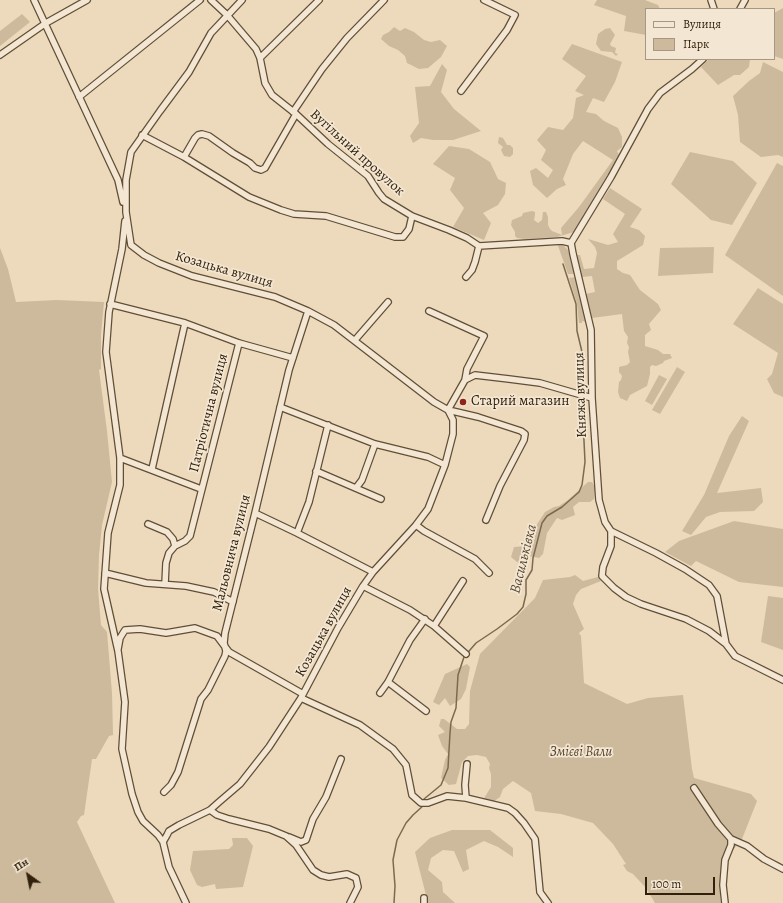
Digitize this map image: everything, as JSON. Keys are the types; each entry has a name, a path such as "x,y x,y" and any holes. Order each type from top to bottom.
{"street":[{"path":"34,0 118,180 126,212 131,245"},
{"path":"0,56 46,24 87,0"},
{"path":"79,97 200,0"},
{"name":"Вугільний провулок","path":"211,0 227,15 251,42 260,58 264,79 268,89 277,100 368,176 384,199 412,216 467,238 479,246"},
{"path":"186,903 169,867 163,842 158,835 143,821 138,812 132,794 122,749 125,702 118,651 104,589 108,533 120,485 120,458 106,352 110,304 122,249 126,212 126,180 131,152 189,72 211,33 242,0"},
{"path":"260,58 319,0"},
{"path":"184,157 195,138 202,134 209,136 250,163 255,168 261,170 265,168 294,113 322,69 347,38 384,0"},
{"path":"461,91 506,30 515,15 484,0"},
{"path":"466,277 476,262 479,246 562,241 571,243 611,177 648,109 660,93 702,60"},
{"path":"142,135 184,157 248,197 294,214 326,216 395,237 403,237 409,229 412,216"},
{"path":"118,180 121,183 126,180"},
{"path":"122,249 125,243 128,242 131,245"},
{"name":"Княжа вулиця","path":"571,243 572,254 591,330 592,398 599,500 605,522 611,531"},
{"name":"Козацька вулиця","path":"131,245 144,255 159,263 192,276 275,297 334,324 434,402 448,410 453,420 453,434 445,465 428,509 416,525 373,572 363,586 341,622 302,696 255,766 240,784 210,810 169,831 163,842"},
{"path":"355,340 388,302"},
{"name":"Патріотична вулиця","path":"110,304 185,323 239,343 293,358"},
{"name":"Мальовнича вулиця","path":"164,792 171,785 178,772 201,699 208,690 225,656 226,651 224,633 293,358 308,311"},
{"path":"429,311 484,336 467,369 465,380 448,410 478,417 521,431 525,434 524,440 500,486 486,520"},
{"path":"152,469 185,323"},
{"name":"Патріотична вулиця","path":"165,584 166,563 169,553 175,546 185,541 190,536 239,343"},
{"path":"465,380 475,375 540,383 592,398"},
{"path":"280,408 375,444 428,457 445,465"},
{"path":"297,533 309,502 328,425"},
{"path":"356,488 362,480 375,444"},
{"name":"Патріотична вулиця","path":"120,458 202,489"},
{"path":"316,471 381,499"},
{"path":"255,513 373,572"},
{"path":"148,524 166,532 173,539 175,546"},
{"path":"416,525 424,531 475,559 489,573"},
{"path":"726,644 717,596 708,585 685,569 611,531 611,546 603,567 602,576 626,598 658,611 686,619 709,631 726,644 735,656 783,680"},
{"path":"105,573 146,583 186,586 214,592 233,602"},
{"path":"434,626 463,581"},
{"path":"363,586 425,619 466,654"},
{"path":"380,693 388,682 410,640 425,619"},
{"path":"118,651 120,638 125,630 140,629 166,633 195,628 218,636 229,652 302,696 360,725 393,749 406,765 412,795 421,803 428,803 447,796 466,798 508,808 515,813 535,839 540,892 548,903"},
{"path":"388,682 426,711"},
{"path":"210,810 217,815 269,829 300,842 306,840 313,819 326,797 341,759"},
{"path":"466,798 465,785 467,764"},
{"path":"694,788 718,824 731,839 747,846 764,859 783,869"},
{"path":"286,836 296,846 313,870 321,876 328,877 347,874 356,878 358,887 350,903"},
{"path":"725,903 723,885 725,860 731,844 731,839"}],"green space":[{"path":"597,0 645,0 658,5 660,8 645,8 645,35 624,31 626,16 594,5"},
{"path":"783,8 783,59 775,56 775,12"},
{"path":"22,14 30,22 0,46 0,31"},
{"path":"394,27 400,31 405,28 414,32 424,40 431,42 440,40 447,46 441,57 428,68 419,69 407,63 405,56 381,39 383,35"},
{"path":"610,28 615,35 610,44 616,48 615,53 618,54 616,56 612,52 601,51 596,44 598,34 605,29"},
{"path":"572,44 622,62 615,82 604,102 593,98 586,112 596,114 604,121 618,128 622,137 622,147 617,151 620,157 574,232 557,237 517,238 511,225 512,220 522,216 523,213 532,211 535,212 534,220 538,223 542,220 543,212 546,212 550,229 562,235 561,228 579,207 613,160 583,141 573,154 563,179 566,185 557,189 547,198 533,185 530,171 536,168 548,178 553,170 541,160 546,150 537,140 548,127 563,130 573,118 576,98 584,95 575,91 586,76 562,59"},
{"path":"708,60 750,60 749,67 740,75 734,75 718,85 701,67"},
{"path":"763,62 783,72 783,157 778,155 761,157 740,142 738,115 733,96 760,73"},
{"path":"442,64 447,70 441,92 454,109 481,131 453,140 433,140 421,138 413,143 410,136 419,123 415,87 430,86"},
{"path":"499,137 503,138 507,145 510,145 513,148 513,154 510,157 504,156 501,150 503,147 498,143"},
{"path":"449,146 469,149 490,162 498,179 506,183 505,194 498,205 483,213 491,223 484,240 453,227 464,208 450,190 455,178 433,164"},
{"path":"690,152 733,161 757,183 732,225 711,220 671,184"},
{"path":"777,163 783,166 783,296 725,255"},
{"path":"610,188 642,209 630,227 639,230 645,236 643,245 617,261 617,269 630,275 640,290 658,304 661,310 649,324 651,330 645,335 645,346 658,350 663,354 670,354 672,358 656,366 652,365 650,367 647,386 630,395 627,401 620,398 618,392 619,382 622,376 619,372 619,367 627,365 630,362 628,352 629,347 627,343 628,337 624,331 622,314 592,318 586,294 595,292 592,276 582,277 576,255 580,255 584,269 594,268 597,253 595,247 588,239 608,245 618,242 613,234 625,214 603,199"},
{"path":"557,243 563,245 568,250 574,274 568,274"},
{"path":"714,247 713,273 658,276 660,248"},
{"path":"0,248 8,269 16,302 57,300 104,302 101,334 101,369 99,370 112,482 102,525 98,589 101,625 107,632 112,693 113,735 109,736 96,759 92,759 84,815 81,816 77,822 115,903 0,903"},
{"path":"576,277 586,322 582,321 582,323 579,323 577,304 569,278"},
{"path":"758,288 783,304 783,397 774,393 767,379 772,374 778,353 733,324"},
{"path":"677,367 685,372 660,414 652,410"},
{"path":"659,375 667,379 652,405 645,401"},
{"path":"742,416 749,421 717,493 761,488 763,502 754,511 720,512 706,517 691,535 682,531 704,495 729,436"},
{"path":"588,482 592,482 595,487 594,499 590,502 579,502 573,507 575,515 562,520 557,518 547,533 543,554 539,558 529,556 524,565 511,557 514,547 527,546 532,532 545,512 568,500"},
{"path":"734,521 783,529 783,587 739,582 696,561 691,566 665,552 679,541"},
{"name":"Змієві Вали","path":"575,575 583,581 598,577 601,581 581,589 576,595 573,604 584,629 579,633 581,636 584,683 627,704 648,698 683,695 694,778 751,794 757,801 742,839 725,860 720,894 721,903 655,903 646,888 633,874 627,871 623,865 626,864 613,844 593,823 561,814 535,811 531,793 513,781 503,789 500,797 490,804 483,800 491,787 490,764 486,757 477,755 468,756 462,762 456,784 449,785 441,778 448,754 442,746 438,735 445,732 439,726 441,719 444,719 457,729 465,729 469,724 470,691 480,654 535,598 543,580 570,577"},
{"path":"768,596 783,598 783,650 761,642"},
{"path":"467,664 470,667 466,689 461,699 450,706 445,698 439,705 433,702 445,674"},
{"path":"452,830 490,830 513,848 513,857 498,847 484,841 466,850 469,869 463,872 454,851 443,850 431,858 428,870 442,882 443,892 455,903 428,903 415,852 430,838"},
{"path":"232,838 247,838 253,846 243,887 216,889 215,884 202,887 197,885 190,870 193,851 229,849 233,845"}],"waterway":[{"name":"Васильківка","path":"563,264 576,304 577,331 582,352 583,391"},
{"name":"Васильківка","path":"424,799 441,785 448,768 451,722 456,708 458,675 464,657 476,643 517,614 523,607 526,594 526,580 532,570 533,558 542,523 547,516 562,507 579,492 582,485 585,462 582,399"},
{"name":"Васильківка","path":"394,903 395,886 393,860 397,840 406,823 424,805"}],"place":[{"name":"Старий магазин","path":"463,402"}]}
